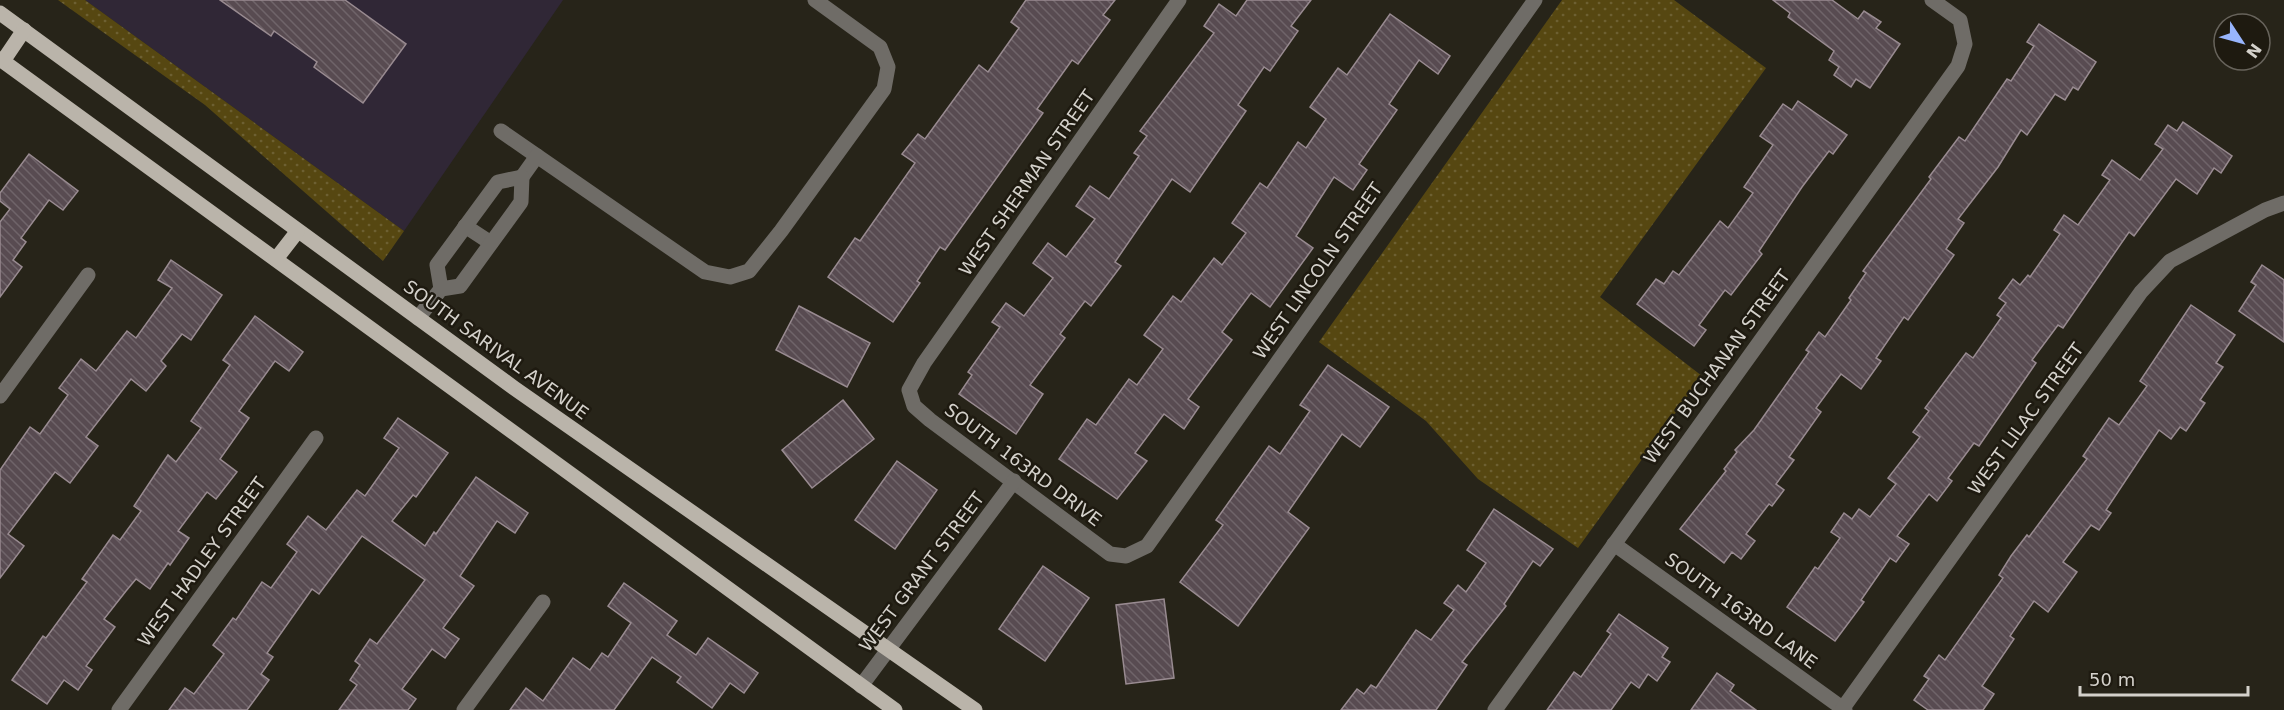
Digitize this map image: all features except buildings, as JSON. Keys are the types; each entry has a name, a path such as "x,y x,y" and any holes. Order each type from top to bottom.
{"main road":[{"name":"SOUTH SARIVAL AVENUE","path":"0,13 297,232 975,710"},
{"path":"24,30 1,60 895,710"},
{"path":"276,259 297,232"}],"street":[{"path":"501,131 705,272 730,277 749,270 884,89 888,67 880,47 815,0"},
{"name":"WEST SHERMAN STREET","path":"909,390 924,363 1179,0"},
{"name":"WEST LINCOLN STREET","path":"1126,555 1147,546 1535,0"},
{"name":"WEST BUCHANAN STREET","path":"1495,710 1958,66 1965,44 1960,20 1932,0"},
{"path":"418,318 441,289 460,286 521,202 522,177 537,156"},
{"path":"441,289 437,264 498,182 522,177"},
{"name":"WEST LILAC STREET","path":"1844,709 2141,292 2170,261 2284,202"},
{"path":"465,226 491,243"},
{"path":"0,396 88,275"},
{"name":"SOUTH 163RD DRIVE","path":"909,390 914,406 930,420 1110,554 1126,555"},
{"name":"WEST HADLEY STREET","path":"118,710 316,438"},
{"name":"WEST GRANT STREET","path":"861,686 1014,481"},
{"name":"SOUTH 163RD LANE","path":"1614,544 1844,709"},
{"path":"464,710 543,602"}],"shaded area":[{"path":"58,0 85,0 404,231 383,261 205,105"},
{"path":"85,0 563,0 404,231"},
{"path":"1562,0 1674,0 1766,68 1600,297 1702,376 1578,548 1478,479 1426,421 1319,342"}]}
